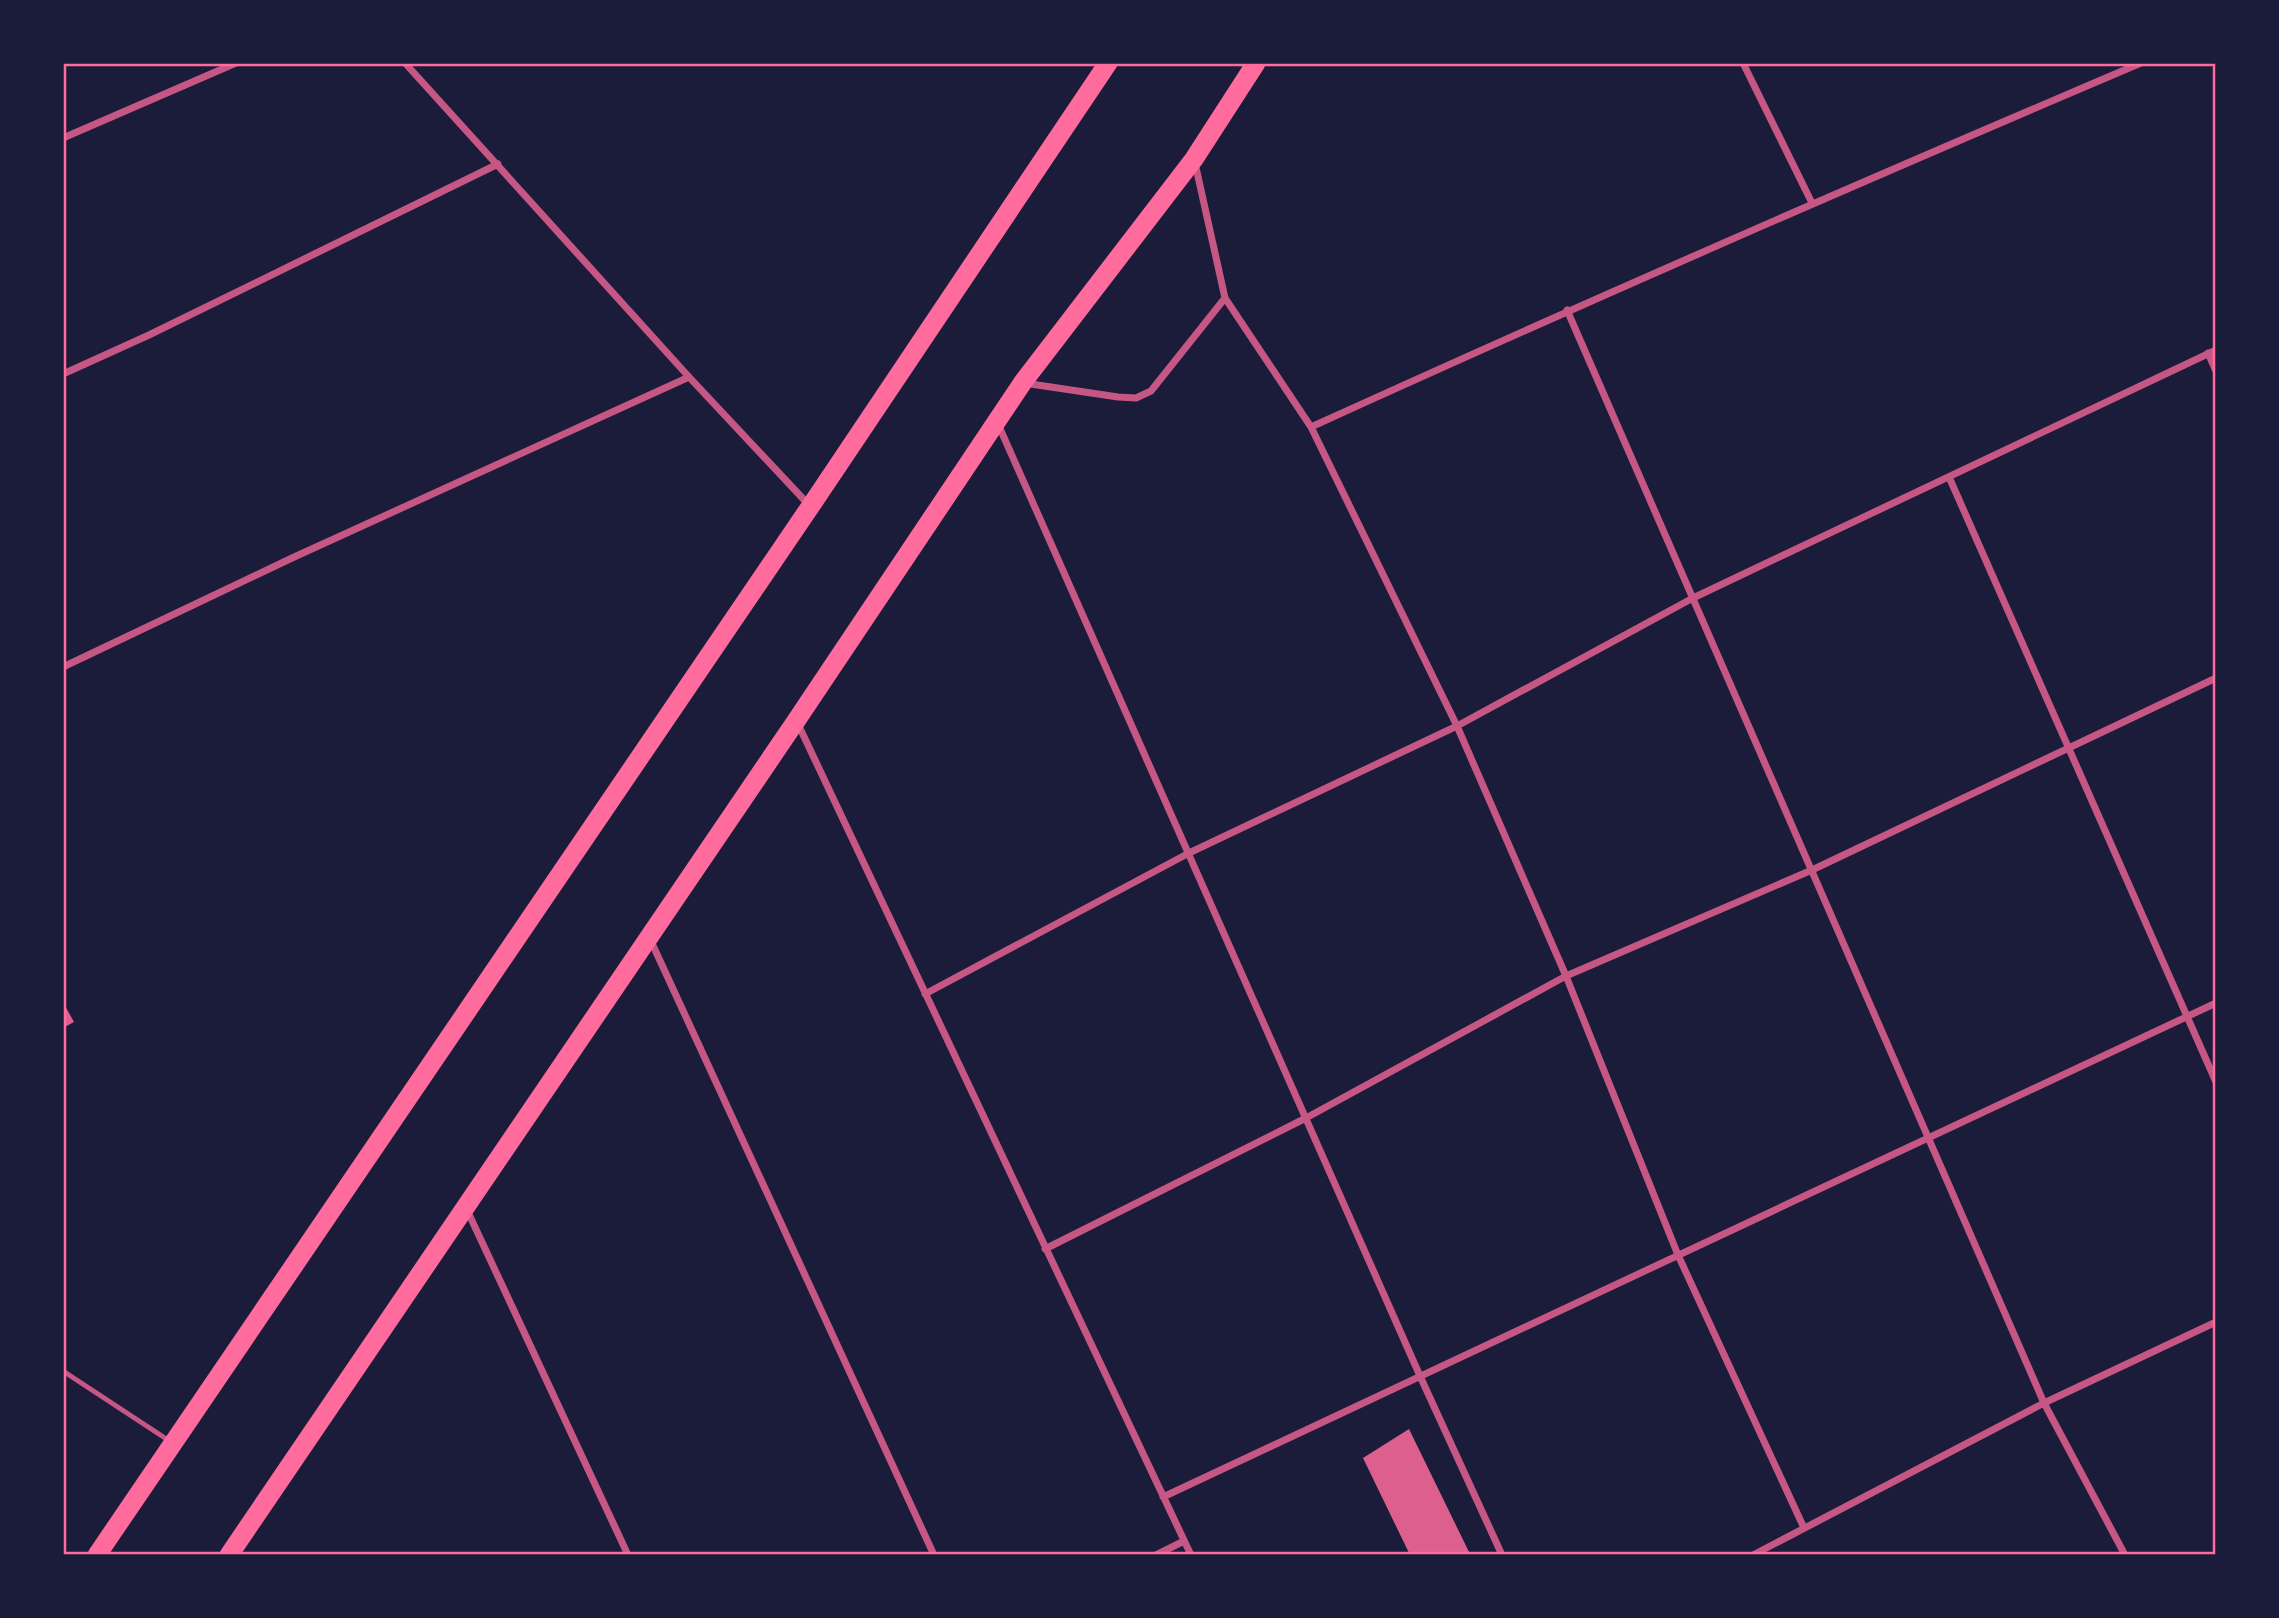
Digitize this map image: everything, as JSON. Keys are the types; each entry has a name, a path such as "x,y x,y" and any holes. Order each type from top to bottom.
{"highway":[{"path":"97,1555 1108,63"},
{"path":"229,1555 1023,382 1194,159 1256,63"}],"street":[{"path":"63,138 236,63"},
{"path":"405,63 689,377 810,506"},
{"path":"1743,63 1812,203"},
{"path":"1311,427 1567,310 2141,63"},
{"path":"1194,159 1225,298 1311,427 1457,726 1566,976 1678,1255 1804,1528"},
{"path":"63,374 149,335 498,164"},
{"path":"1023,382 1136,398 1151,391 1225,298"},
{"path":"1567,310 2044,1403 2125,1555"},
{"path":"925,994 1189,853 1457,726 1693,598 2212,351 2216,371"},
{"path":"63,667 304,553 689,377"},
{"path":"998,422 1420,1376 1502,1555"},
{"path":"1949,477 2216,1082"},
{"path":"1045,1249 1306,1118 1566,976 1812,870 2216,678"},
{"path":"796,721 1191,1555"},
{"path":"649,937 934,1555"},
{"path":"1163,1497 2216,1003"},
{"path":"466,1208 628,1555"},
{"path":"1753,1555 2044,1403 2216,1322"},
{"path":"1156,1555 1184,1541"}],"lane":[{"path":"63,1371 173,1444"}],"building":[{"path":"63,1002 74,1022 63,1028"},
{"path":"1409,1429 1470,1554 1410,1555 1363,1458"}]}
